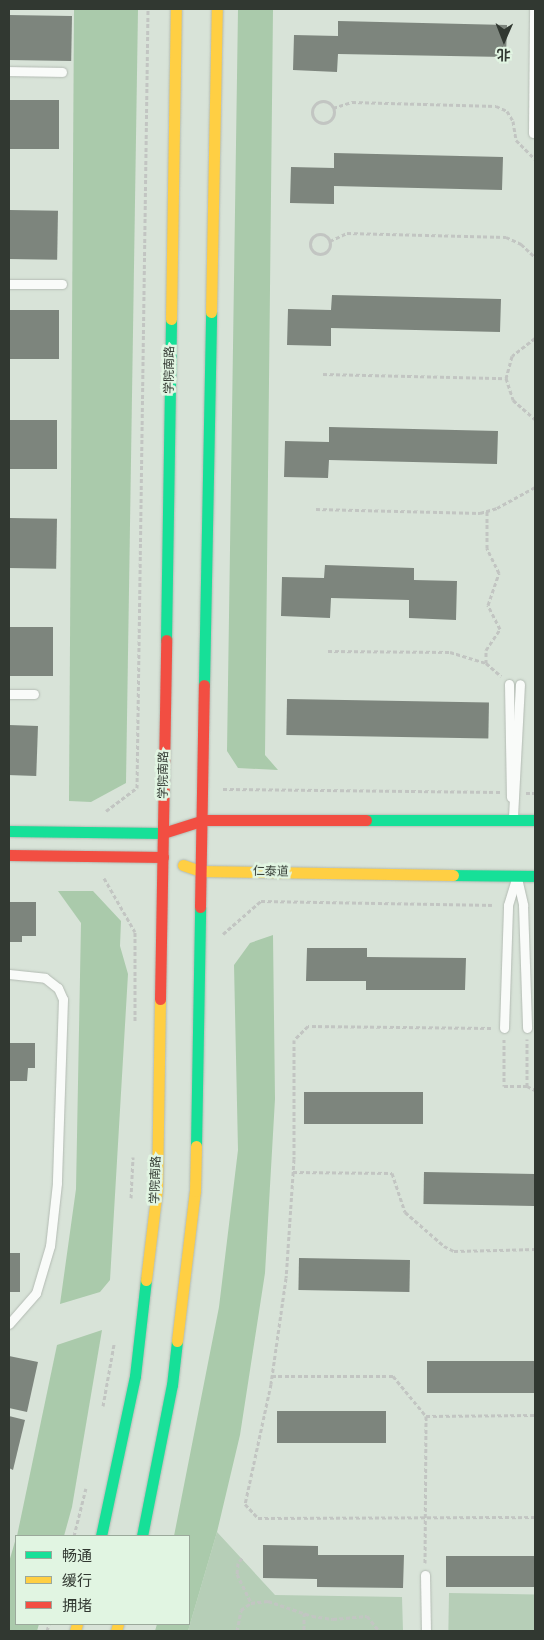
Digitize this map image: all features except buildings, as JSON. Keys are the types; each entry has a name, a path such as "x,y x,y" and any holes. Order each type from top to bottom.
{"main road":[{"name":"学院南路","path":"101,1535 135,1376 152,1248 156,1189 176,9"},
{"path":"142,1535 172,1385 196,1191 200,871 204,820 217,9"},
{"path":"9,831 163,833 204,820 535,820"},
{"name":"仁泰道","path":"9,855 162,857 200,871 535,876"}],"lane":[{"path":"533,133 534,9"},
{"path":"9,71 62,72"},
{"path":"9,284 62,284"},
{"path":"509,684 513,793"},
{"path":"512,820 520,684"},
{"path":"9,694 34,694"},
{"path":"504,1028 508,905 516,876"},
{"path":"516,876 523,905 528,1028"},
{"path":"9,974 45,978 58,988 63,999 57,1183 50,1246 36,1293 9,1324"},
{"path":"425,1575 426,1631"}],"path":[{"path":"136,788 148,9"},
{"path":"333,108 334,115 327,123 317,122 312,116 313,108 321,101 333,108 352,102 496,106 507,111 513,121 516,140 535,158"},
{"path":"330,241 347,233 506,237 521,244 535,257"},
{"path":"323,234 330,241 330,248 322,254 313,252 310,246 317,235 323,234"},
{"path":"535,338 512,356 506,378 513,400 535,419"},
{"path":"322,374 506,378"},
{"path":"316,509 486,511 535,487"},
{"path":"486,511 487,548 499,573 488,605 500,629 486,650 486,663"},
{"path":"328,651 450,652 486,663 509,684"},
{"path":"223,780 223,789 535,793"},
{"path":"103,876 135,932 135,1032"},
{"path":"222,944 223,934 262,901 508,905"},
{"path":"535,1090 527,1086 504,1086 504,1028 308,1026 294,1040 293,1172 286,1278 272,1376 244,1504 258,1518 535,1517"},
{"path":"527,1086 528,1028"},
{"path":"131,1200 133,1151"},
{"path":"293,1172 392,1173 405,1212 449,1248 535,1249"},
{"path":"102,1414 115,1338"},
{"path":"272,1376 392,1376 426,1416 425,1575"},
{"path":"426,1416 535,1415"},
{"path":"74,1535 88,1479"},
{"path":"242,1558 237,1574 251,1604"},
{"path":"237,1631 241,1610 251,1604 268,1601 304,1613 333,1619 367,1616 379,1631"},
{"path":"304,1613 304,1631"}],"green space":[{"path":"74,9 138,9 126,783 91,802 69,801"},
{"path":"238,9 273,9 265,755 278,770 238,768 227,751"},
{"path":"58,891 93,891 121,921 120,946 128,974 110,1280 100,1292 60,1304 76,1189 81,923"},
{"path":"273,935 275,1099 265,1273 240,1435 217,1532 190,1624 190,1535 174,1535 219,1307 238,1150 234,965 250,943"},
{"path":"102,1330 72,1507 64,1535 17,1535 57,1345"},
{"path":"217,1532 275,1595 402,1597 403,1631 188,1631"},
{"path":"15,1541 15,1625 39,1625 37,1631 9,1631 9,1562"},
{"path":"449,1593 535,1595 534,1631 448,1631"},
{"path":"157,1625 190,1625 188,1631 155,1631"}],"traffic: fast":[{"path":"204,685 211,312"},
{"path":"166,640 171,319"},
{"path":"366,820 535,820"},
{"path":"9,831 163,833"},
{"path":"453,875 535,876"},
{"path":"196,1146 200,907"},
{"path":"101,1535 135,1376 146,1280"},
{"path":"142,1535 172,1385 177,1341"}],"traffic: slow":[{"path":"171,319 176,9"},
{"path":"211,312 217,9"},
{"path":"183,865 200,871 453,875"},
{"path":"146,1280 157,1189 160,999"},
{"path":"177,1341 195,1191 196,1146"},
{"path":"75,1631 77,1625"},
{"path":"116,1631 118,1625"}],"traffic: jam":[{"path":"160,999 166,640"},
{"path":"200,907 204,685"},
{"path":"163,833 204,820 366,820"},
{"path":"9,855 163,857"}]}
